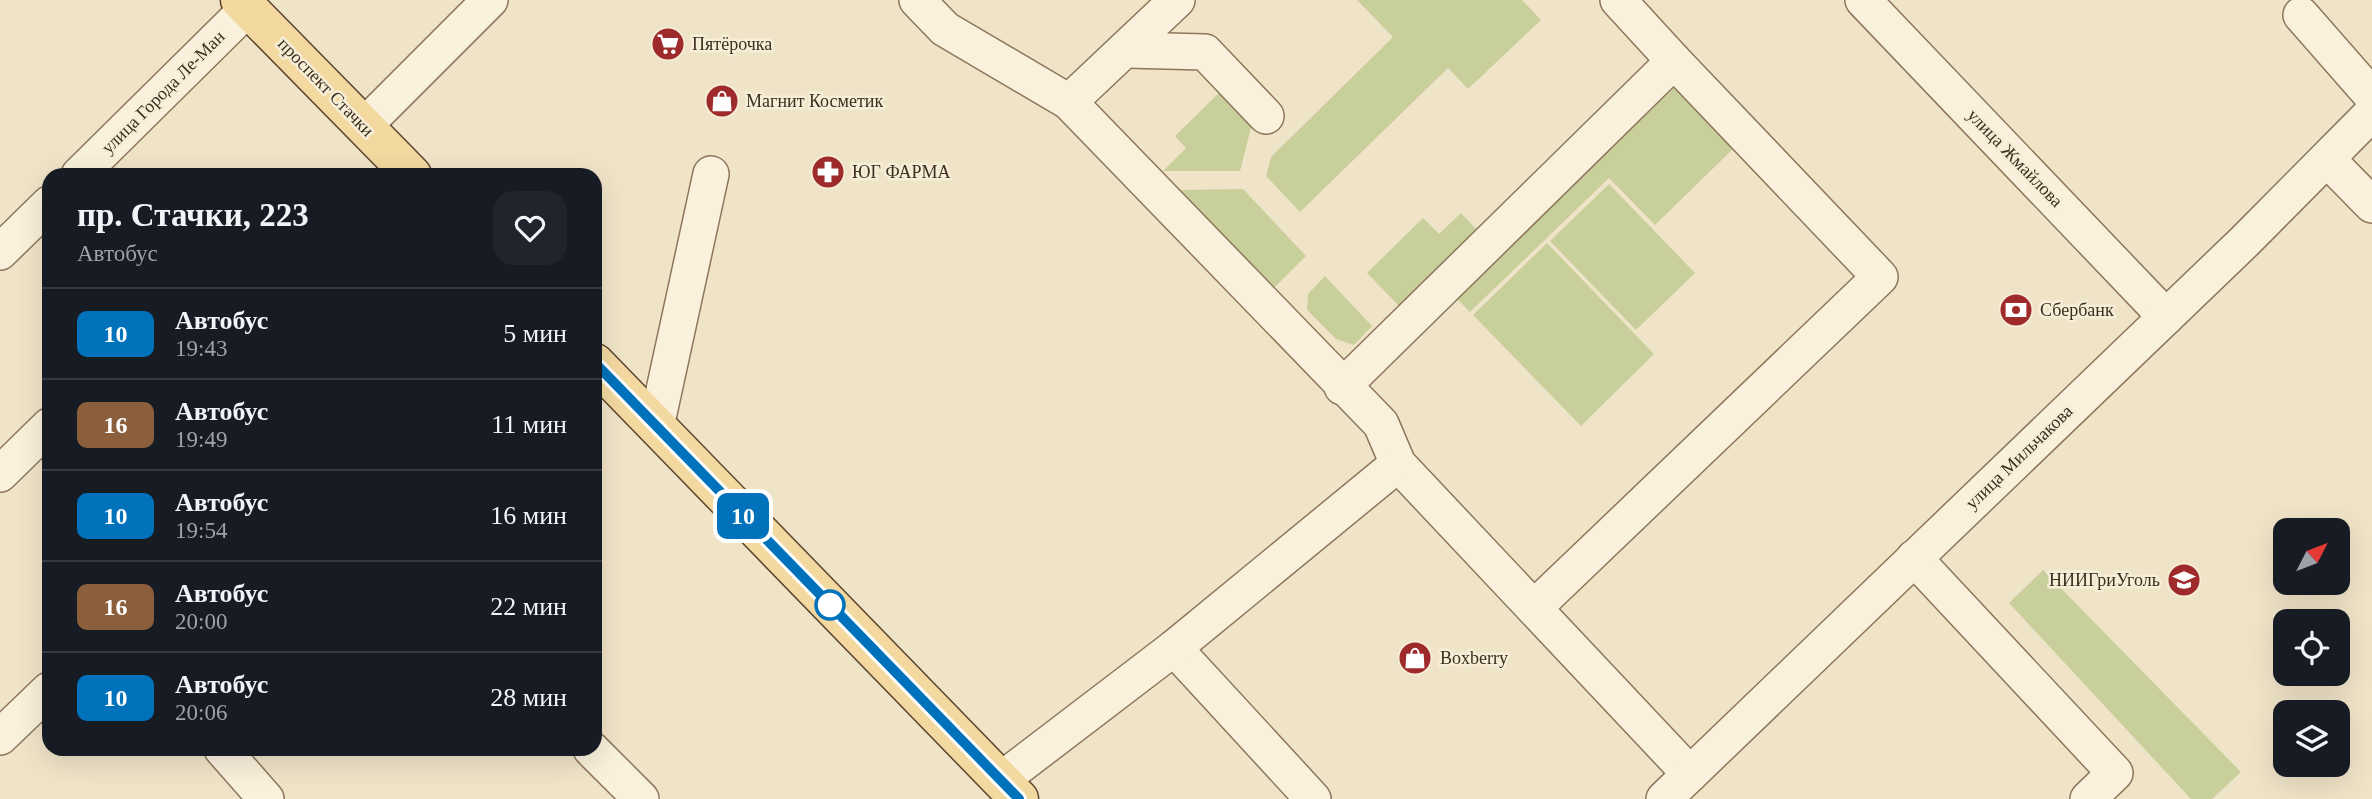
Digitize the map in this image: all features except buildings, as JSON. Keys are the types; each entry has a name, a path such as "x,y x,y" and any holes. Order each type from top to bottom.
{"main road":[{"name":"проспект Стачки","path":"244,4 405,168"},
{"path":"602,370 1010,790"}],"street":[{"path":"364,126 491,0"},
{"path":"917,0 945,29 1069,102 1342,387 1381,424 1398,464 1689,774"},
{"path":"1069,102 1177,0"},
{"path":"1534,608 1880,277 1618,0"},
{"name":"улица Жмайлова","path":"1863,0 2166,317"},
{"name":"улица Города Ле-Ман","path":"86,168 244,4"},
{"path":"2301,15 2372,96"},
{"path":"1127,50 1205,52 1266,116"},
{"path":"1342,387 1674,61"},
{"name":"улица Мильчакова","path":"1664,799 2166,317 2372,113"},
{"path":"2327,159 2372,205"},
{"path":"656,427 710,174"},
{"path":"0,252 42,211"},
{"path":"0,474 42,433"},
{"path":"1010,790 1174,648 1398,464"},
{"path":"1914,558 2116,773 2088,799"},
{"path":"1174,648 1312,799"},
{"path":"0,737 42,697"},
{"path":"228,756 266,799"},
{"path":"599,756 641,799"}],"green space":[{"path":"1357,0 1522,0 1541,20 1468,89 1448,68 1300,212 1266,176 1271,157 1393,37"},
{"path":"1675,87 1734,148 1655,225 1609,178 1470,312 1456,298"},
{"path":"1221,91 1252,124 1240,171 1163,171 1186,148 1175,136"},
{"path":"1609,184 1695,273 1636,330 1550,241"},
{"path":"1243,189 1306,256 1272,290 1178,190"},
{"path":"1461,213 1477,230 1399,306 1367,273 1423,218 1439,234"},
{"path":"1547,243 1654,354 1581,426 1473,315"},
{"path":"1325,276 1372,326 1354,345 1336,339 1307,310 1308,294"},
{"path":"2043,570 2241,772 2212,799 2191,799 2009,603"}],"bus line":[{"name":"10","path":"602,370 1019,799"}],"place":[{"name":"Пятёрочка","path":"668,44"},
{"name":"Магнит Косметик","path":"722,101"},
{"name":"ЮГ ФАРМА","path":"828,172"},
{"name":"Сбербанк","path":"2016,310"},
{"name":"НИИГриУголь","path":"2184,580"},
{"name":"Boxberry","path":"1415,658"}]}
